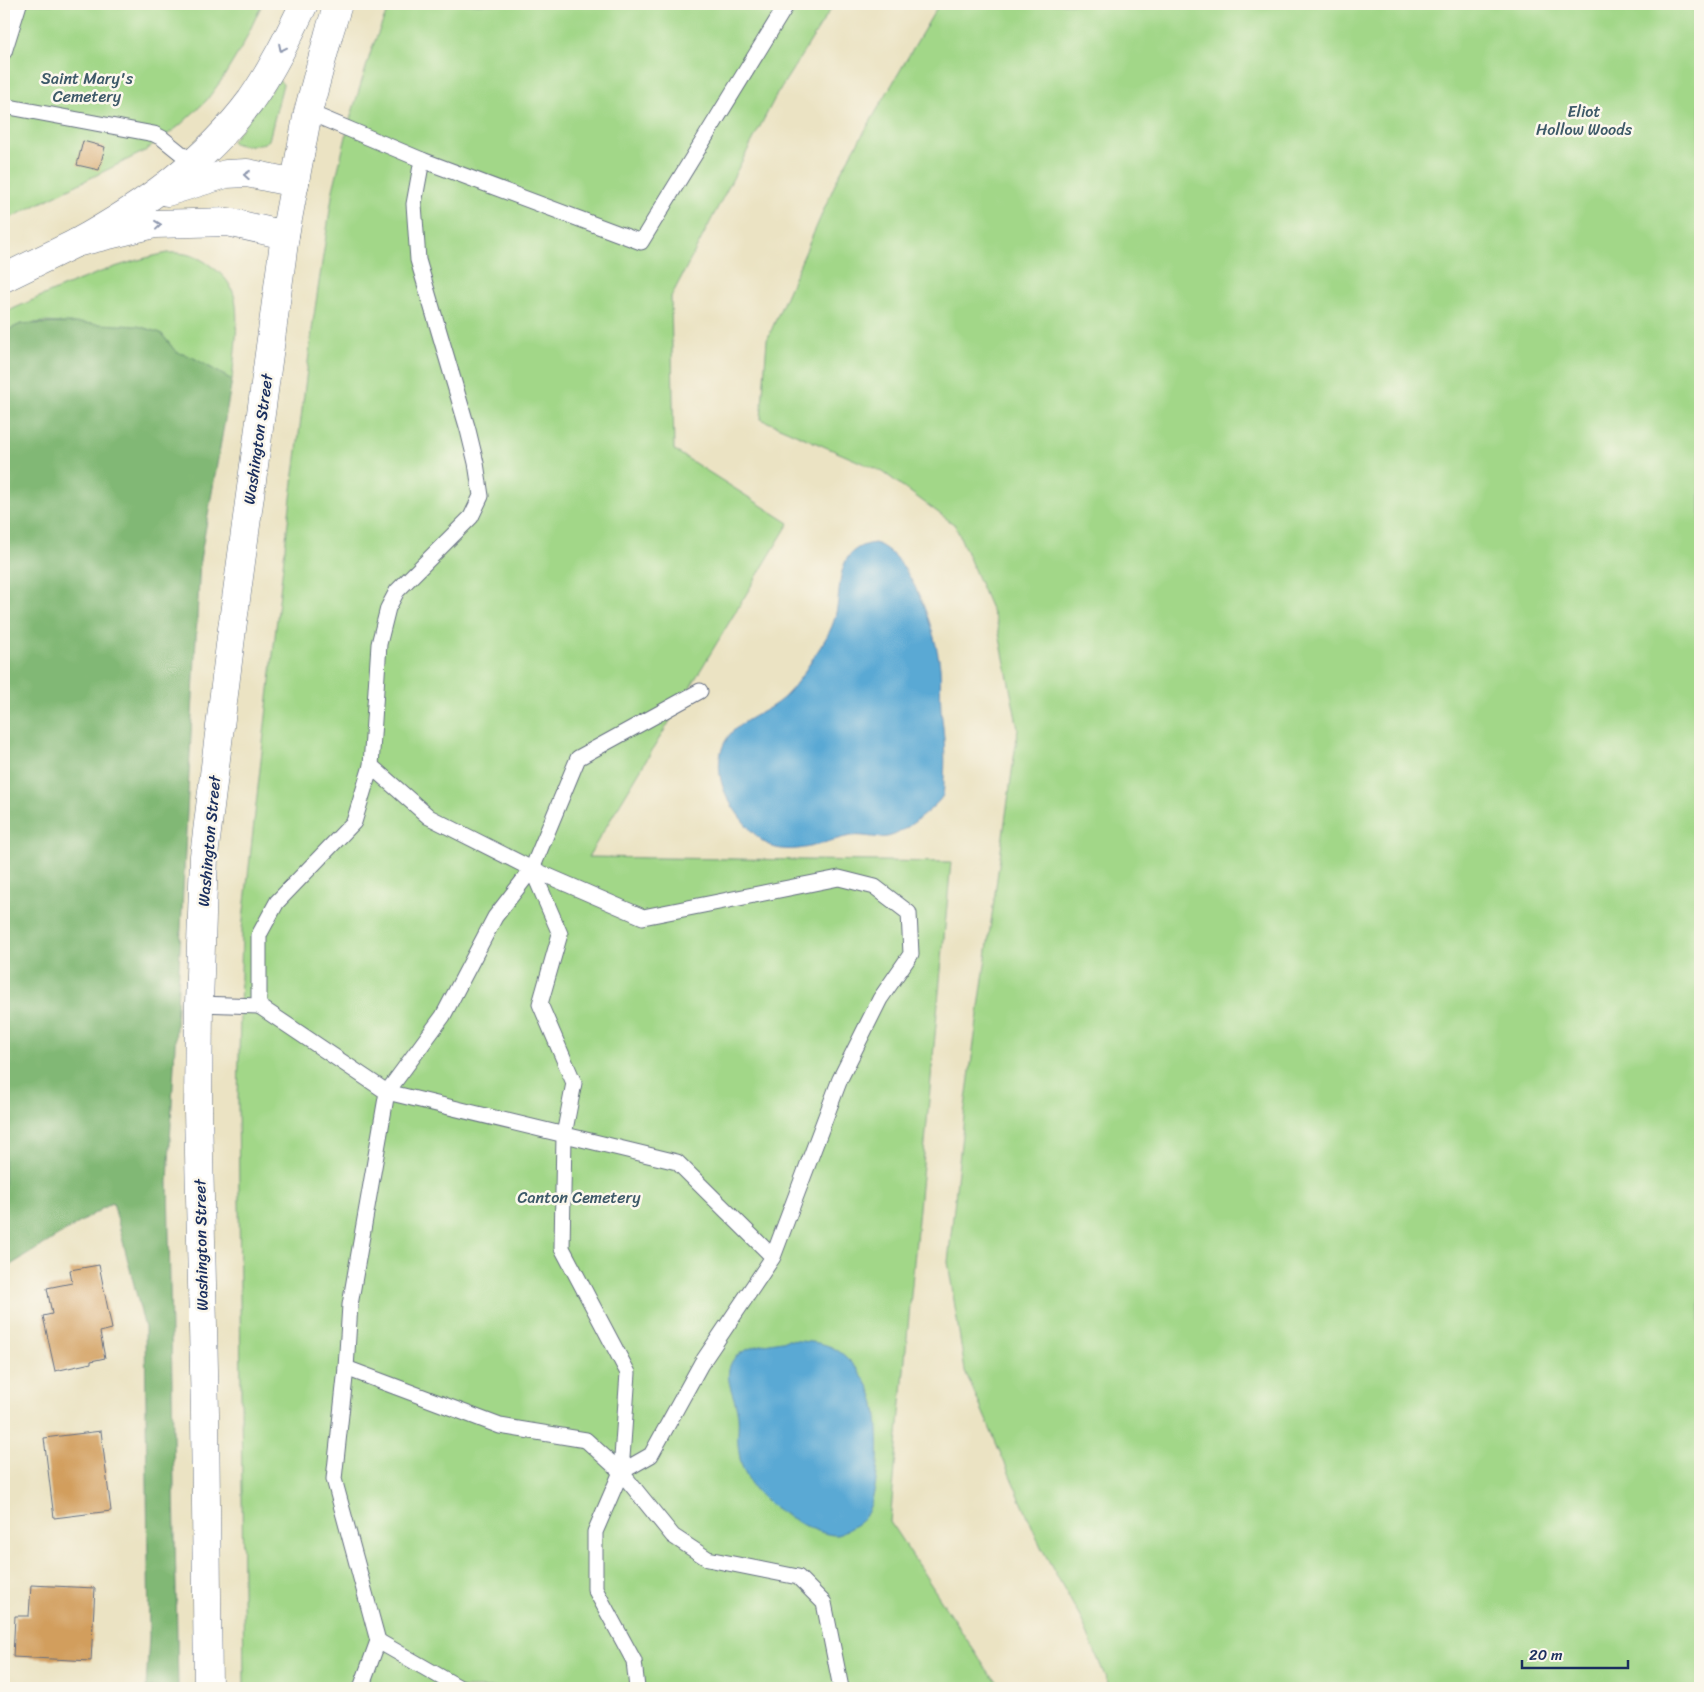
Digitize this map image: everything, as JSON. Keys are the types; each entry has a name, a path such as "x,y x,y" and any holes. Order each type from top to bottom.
{"main road":[{"path":"4,278 76,243 115,221 146,201 215,143 250,100 277,58 304,4"},
{"name":"Washington Street","path":"208,1688 205,1413 198,1111 199,1004 204,856 232,629 285,235 308,112 328,33 338,4"},
{"path":"146,201 175,189 226,174 246,174 295,183"},
{"path":"76,243 155,224 228,222 285,235"}],"lane":[{"path":"4,52 19,4"},
{"path":"308,112 422,160 641,242 788,4"},
{"path":"4,106 154,134 162,138 193,163"},
{"path":"258,1006 260,935 277,902 354,822 371,766 379,644 388,608 396,591 471,517 481,496 468,430 418,260 414,204 422,160"},
{"path":"361,1688 378,1641 334,1479 346,1368 350,1305 387,1092 443,1016 495,917 532,869 578,758 700,691"},
{"path":"371,766 429,817 532,869 643,917 839,878 875,887 909,913 911,954 880,998 840,1079 773,1257 701,1364 651,1455 620,1472"},
{"path":"532,869 560,934 540,1004 574,1083 564,1135 562,1248 628,1373 620,1472 595,1532 595,1589 634,1661 637,1688"},
{"path":"199,1004 258,1006 387,1092 677,1162 773,1257"},
{"path":"346,1368 500,1426 586,1440 620,1472 673,1536 708,1559 798,1577 824,1603 841,1688"},
{"path":"378,1641 460,1688"}],"green space":[{"name":"Saint Mary's Cemetery","path":"4,4 262,4 243,45 223,78 206,101 179,126 145,151 4,221"},
{"name":"Canton Cemetery","path":"390,4 834,4 777,94 671,297 674,450 789,523 588,857 951,862 890,1522 990,1675 1007,1688 244,1688 238,1100 242,929 287,530 313,322 333,190 351,116 372,48"},
{"name":"Eliot Hollow Woods","path":"939,4 1700,4 1700,1688 1110,1688 1082,1621 1041,1547 965,1371 948,1262 965,1107 1018,729 997,623 955,525 883,472 761,419 767,340 839,175"},
{"path":"279,80 283,84 269,140 262,144 252,145 233,143 232,141"},
{"path":"168,253 191,255 201,260 221,274 231,288 237,311 232,380 192,357 176,352 161,333 115,326 45,322 21,324 4,332 4,313 105,270"},
{"path":"80,323 138,326 161,333 176,352 192,357 232,380 200,560 168,1182 178,1688 146,1688 149,1637 145,1328 113,1202 4,1269 4,332 21,324"}],"water":[{"path":"875,543 888,550 910,578 927,616 938,652 945,752 943,795 921,817 899,833 889,837 851,836 795,849 770,846 751,831 733,807 723,788 719,767 723,747 735,729 777,703 796,684 832,627 842,571 846,561 852,552 862,546"},
{"path":"789,1340 826,1345 843,1354 858,1369 866,1381 875,1406 878,1456 877,1474 870,1506 862,1520 837,1535 808,1527 787,1516 769,1503 753,1486 741,1463 738,1444 738,1413 730,1385 730,1366 733,1360 744,1351 759,1345"}],"building":[{"path":"83,141 105,147 99,170 77,165"},
{"path":"99,1265 112,1329 100,1332 105,1358 55,1371 43,1316 52,1314 47,1288 72,1283 70,1270"},
{"path":"101,1431 111,1511 54,1518 44,1438"},
{"path":"31,1585 95,1588 91,1661 13,1657 15,1616 29,1616"}]}
